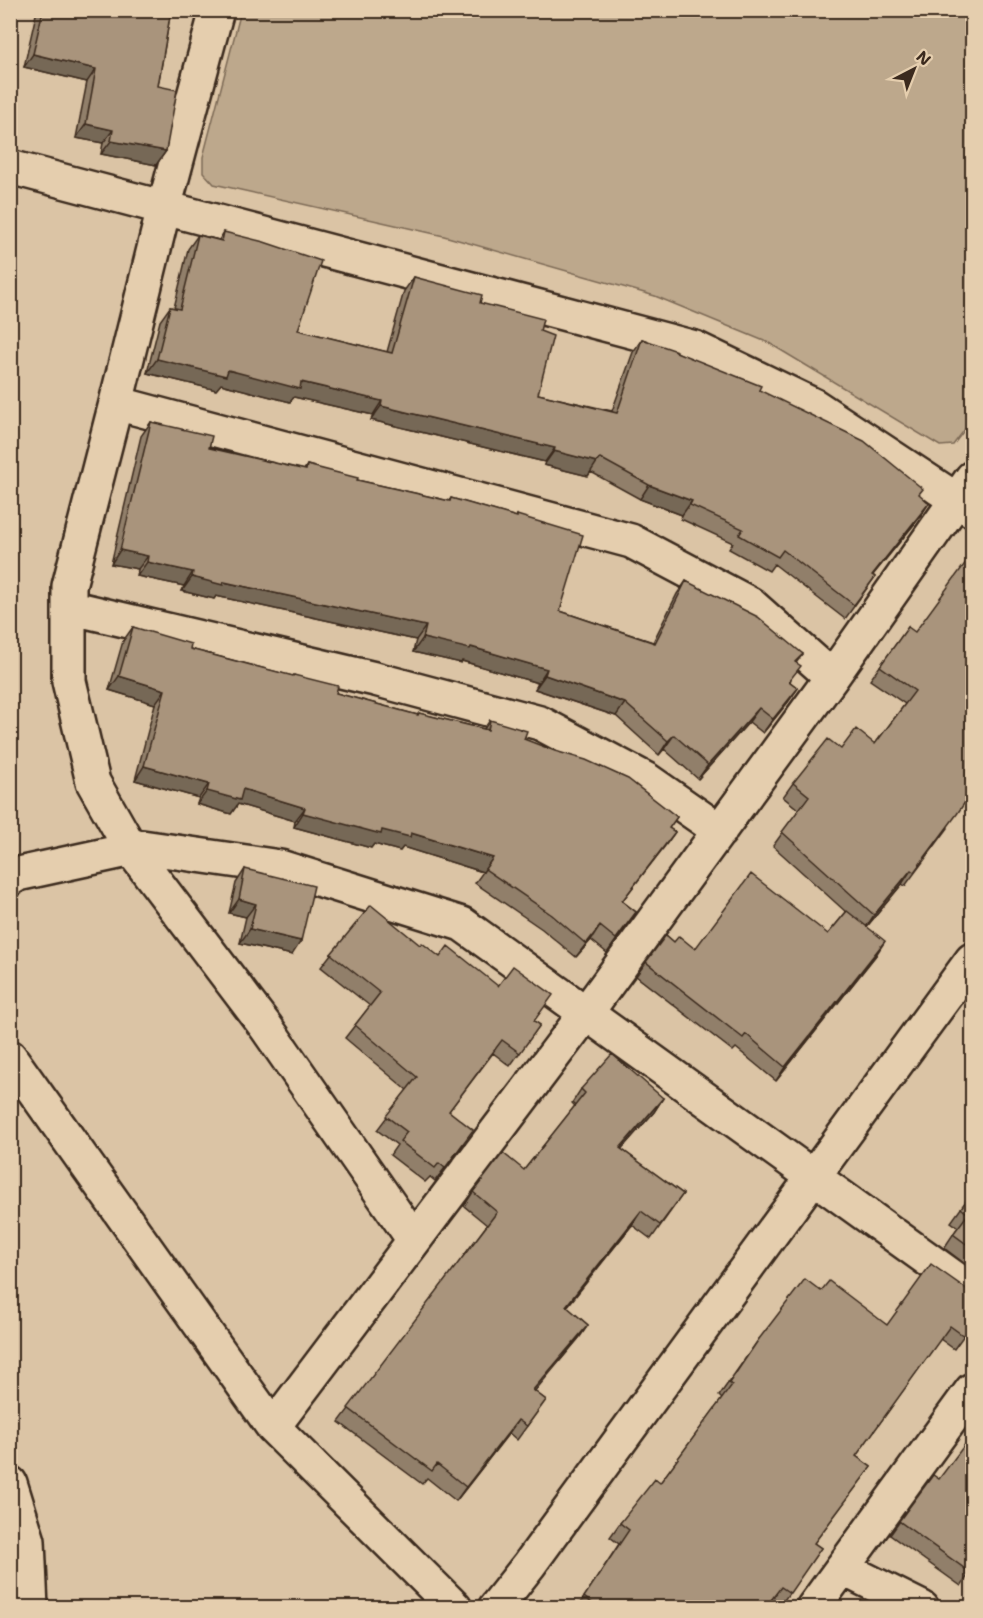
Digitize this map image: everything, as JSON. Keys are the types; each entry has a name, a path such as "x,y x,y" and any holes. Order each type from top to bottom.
{"street":[{"path":"218,10 164,208 69,586 69,681 93,782 130,849 266,1027 414,1240"},
{"path":"10,167 695,348 813,405 967,496 586,1013 273,1427"},
{"path":"116,403 631,541 750,604 832,677"},
{"path":"69,607 375,679 540,723 647,780 720,831"},
{"path":"10,879 18,874 142,846 280,867 462,924 972,1291"},
{"path":"495,1608 814,1179 972,960"},
{"path":"10,1057 273,1427 455,1608"},
{"path":"813,1608 972,1390"},
{"path":"10,1483 31,1608"},
{"path":"842,1568 922,1608"}],"shaded area":[{"path":"241,11 972,11 972,420 953,445 940,446 769,343 655,296 444,236 214,184 203,172 203,157"}],"building":[{"path":"43,10 171,10 158,86 177,90 166,151 111,141 113,130 86,124 96,69 33,54"},
{"path":"224,232 264,242 321,261 298,330 392,353 414,277 482,295 480,303 543,319 540,331 553,336 538,394 617,413 642,339 761,386 759,390 864,441 923,489 919,494 929,503 872,575 875,577 854,605 783,550 778,557 739,535 743,529 690,505 692,501 649,485 600,458 597,462 554,451 555,448 381,406 382,401 301,382 300,389 228,370 226,376 157,359 170,307 180,309 198,235 222,241"},
{"path":"151,422 212,436 209,448 306,470 307,465 358,478 357,480 450,501 451,498 583,535 560,611 655,643 686,581 758,617 803,654 795,662 801,666 789,681 798,688 773,719 759,708 708,765 674,735 668,741 625,703 545,675 547,669 471,647 470,649 423,638 426,626 224,582 223,585 192,577 193,572 147,562 148,556 120,550"},
{"path":"972,554 972,792 914,872 911,870 874,915 782,832 809,796 793,783 828,739 841,749 856,729 875,744 915,691 880,666 908,627 915,632"},
{"path":"133,627 191,644 190,649 338,686 336,693 418,715 419,713 488,730 490,720 527,731 524,739 586,760 628,779 677,817 669,828 675,832 622,901 636,912 616,939 600,926 586,944 552,915 485,869 493,858 411,833 410,837 382,830 381,834 303,813 305,808 243,789 240,800 207,791 209,784 144,766 165,690 119,676"},
{"path":"245,869 314,886 301,941 250,929 256,904 239,899"},
{"path":"751,874 828,934 847,911 885,941 785,1067 746,1034 743,1038 646,962 666,935 674,942 679,936 695,949"},
{"path":"371,905 420,945 422,943 440,957 448,946 498,986 513,966 553,995 534,1021 540,1025 520,1053 502,1040 449,1111 473,1130 445,1168 439,1163 435,1168 400,1141 407,1132 386,1116 417,1077 355,1025 380,993 331,954"},
{"path":"612,1054 663,1098 620,1148 683,1194 660,1225 641,1211 566,1306 588,1325 533,1390 546,1400 527,1426 518,1420 466,1487 437,1464 432,1471 348,1408 497,1212 473,1192 503,1153 524,1170 585,1093 581,1089"},
{"path":"972,1193 972,1248 953,1234 968,1214 961,1208"},
{"path":"931,1264 972,1293 972,1324 964,1336 950,1326 856,1456 871,1467 814,1543 821,1548 790,1593 781,1587 765,1608 599,1608 584,1597 629,1530 620,1523 655,1479 660,1483 732,1385 729,1383 759,1339 805,1279 821,1291 829,1281 887,1325"},
{"path":"972,1435 971,1573 899,1521 933,1475 939,1479"}]}
